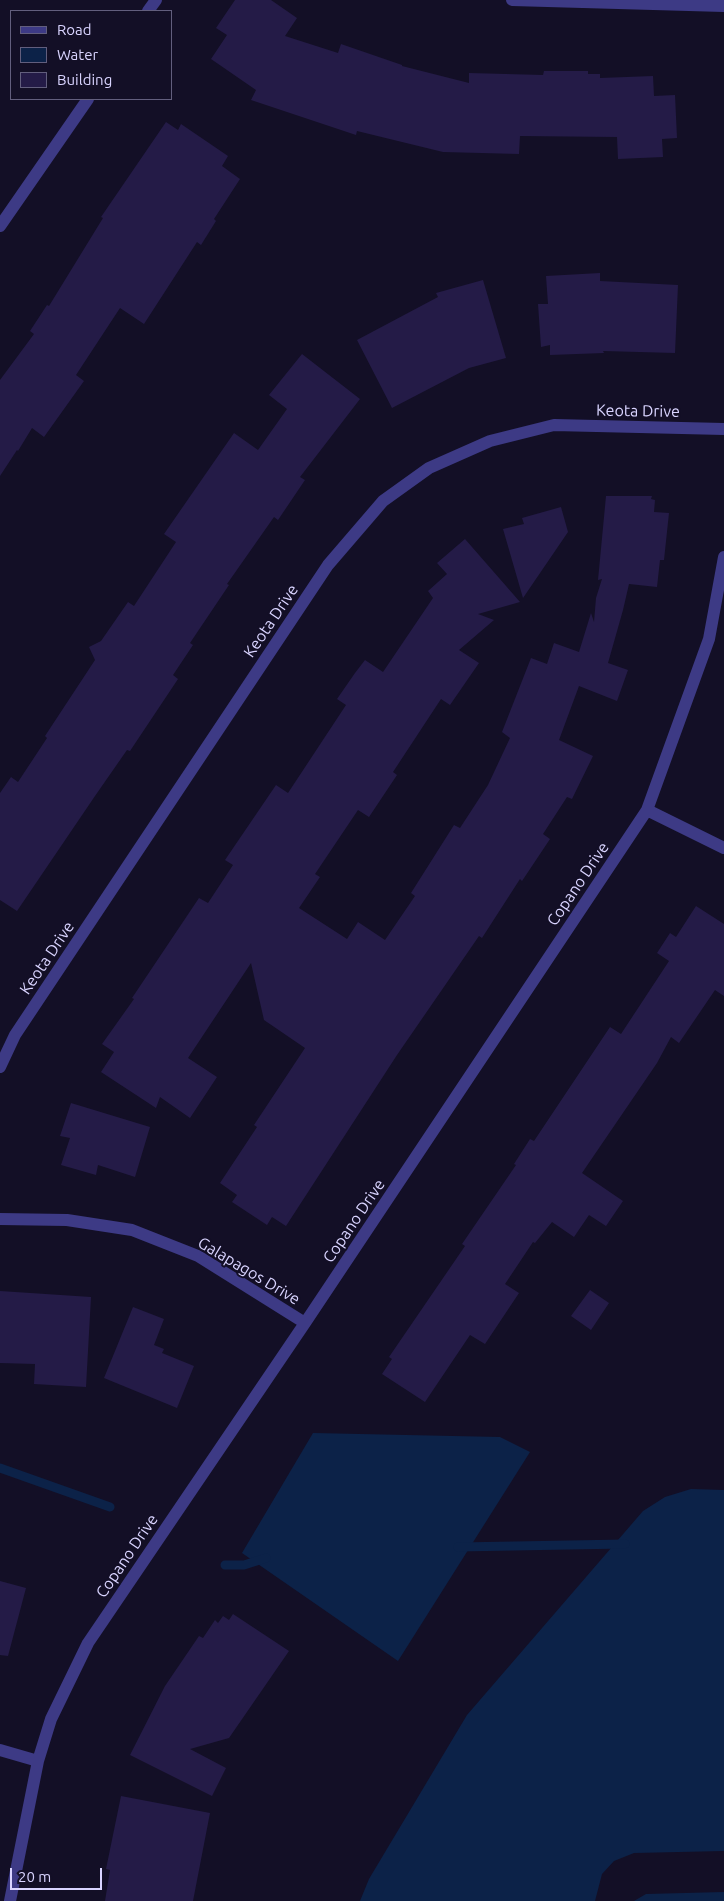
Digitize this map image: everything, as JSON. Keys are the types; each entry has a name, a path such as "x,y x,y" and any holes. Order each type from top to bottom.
{"street":[{"path":"512,0 724,6"},
{"path":"0,226 87,100"},
{"name":"Keota Drive","path":"0,1067 15,1035 328,565 383,501 429,468 438,464 490,441 554,425 724,429"},
{"name":"Copano Drive","path":"10,1901 38,1761 51,1718 88,1643 305,1324 647,810 709,639 724,557"},
{"path":"647,810 724,848"},
{"name":"Galapagos Drive","path":"0,1219 67,1220 132,1230 198,1256 305,1324"},
{"path":"0,1750 38,1761"}],"water":[{"path":"313,1433 500,1437 530,1452 398,1661 242,1553"},
{"path":"691,1489 724,1490 724,1851 634,1853 614,1861 602,1874 595,1901 360,1901 369,1879 467,1715 643,1511 665,1497"},
{"path":"724,1892 724,1901 634,1901 646,1894"}],"building":[{"path":"235,0 271,0 297,18 285,36 338,53 341,44 402,66 469,83 469,73 543,75 544,71 588,71 588,74 600,74 600,78 653,76 654,96 675,95 677,138 662,139 663,157 618,159 617,137 520,136 519,154 443,152 357,131 356,135 251,100 256,90 211,59 227,35 216,28"},
{"path":"166,122 178,130 181,124 228,156 222,166 240,179 214,219 216,221 201,245 197,242 144,324 120,308 76,375 84,381 44,437 32,428 0,476 0,380 34,334 30,331 47,305 49,306 103,218 101,217"},
{"path":"600,273 600,281 678,285 675,353 603,351 604,353 550,355 550,345 541,347 538,304 548,304 546,276"},
{"path":"483,280 506,358 469,368 392,408 357,340 438,297 436,293"},
{"path":"302,354 360,399 300,477 305,480 278,520 274,517 227,584 229,585 190,643 193,645 173,675 178,679 130,751 127,750 17,911 0,900 0,793 11,777 18,782 47,738 45,736 95,660 89,647 101,641 128,602 134,606 176,542 164,534 234,433 258,450 287,409 269,395"},
{"path":"606,496 652,496 651,499 655,500 654,512 669,513 664,560 660,560 657,587 629,584 608,663 628,670 617,701 579,686 559,740 593,756 572,799 567,797 543,834 550,839 522,881 520,879 482,938 479,936 397,1055 286,1226 272,1217 267,1225 232,1202 237,1195 220,1183 257,1127 254,1125 305,1048 264,1020 251,963 188,1058 217,1077 190,1118 160,1097 156,1108 101,1072 114,1052 102,1044 134,999 132,998 199,898 208,903 233,865 225,860 276,785 288,793 346,705 337,699 355,673 365,660 383,672 433,598 428,591 447,574 437,563 465,539 520,602 478,614 494,620 459,650 479,663 450,705 441,699 393,772 397,775 369,817 358,810 315,874 320,877 299,908 347,939 358,922 385,940 415,896 411,893 454,825 460,828 488,785 510,738 502,732 531,658 547,664 554,643 579,652 591,613 594,622 596,598 602,579 598,580"},
{"path":"561,507 568,532 523,598 503,529 524,524 522,518"},
{"path":"696,906 724,924 724,996 715,990 679,1043 671,1037 657,1063 582,1173 623,1201 606,1226 589,1215 574,1237 552,1222 535,1243 533,1242 505,1284 519,1293 485,1344 470,1335 425,1402 382,1374 392,1359 389,1357 465,1246 462,1244 516,1165 514,1164 530,1139 534,1141 610,1027 621,1034 669,961 657,953 670,933 676,937"},
{"path":"71,1103 150,1127 135,1177 98,1165 96,1175 61,1165 70,1138 60,1136"},
{"path":"590,1290 609,1303 591,1330 571,1316"},
{"path":"0,1291 91,1297 86,1387 34,1384 35,1364 0,1363"},
{"path":"133,1307 164,1319 154,1345 164,1349 162,1353 194,1366 177,1408 104,1378"},
{"path":"0,1581 26,1588 8,1656 0,1655"},
{"path":"233,1614 289,1651 229,1738 190,1749 226,1768 212,1796 130,1755 165,1686 199,1636 203,1638 215,1620 218,1623 223,1616 229,1620"},
{"path":"121,1796 210,1813 193,1901 105,1901 110,1870 106,1869"}],"waterway":[{"path":"0,1468 110,1507"},
{"path":"458,1547 625,1544"},
{"path":"225,1565 244,1565 266,1558"}]}
